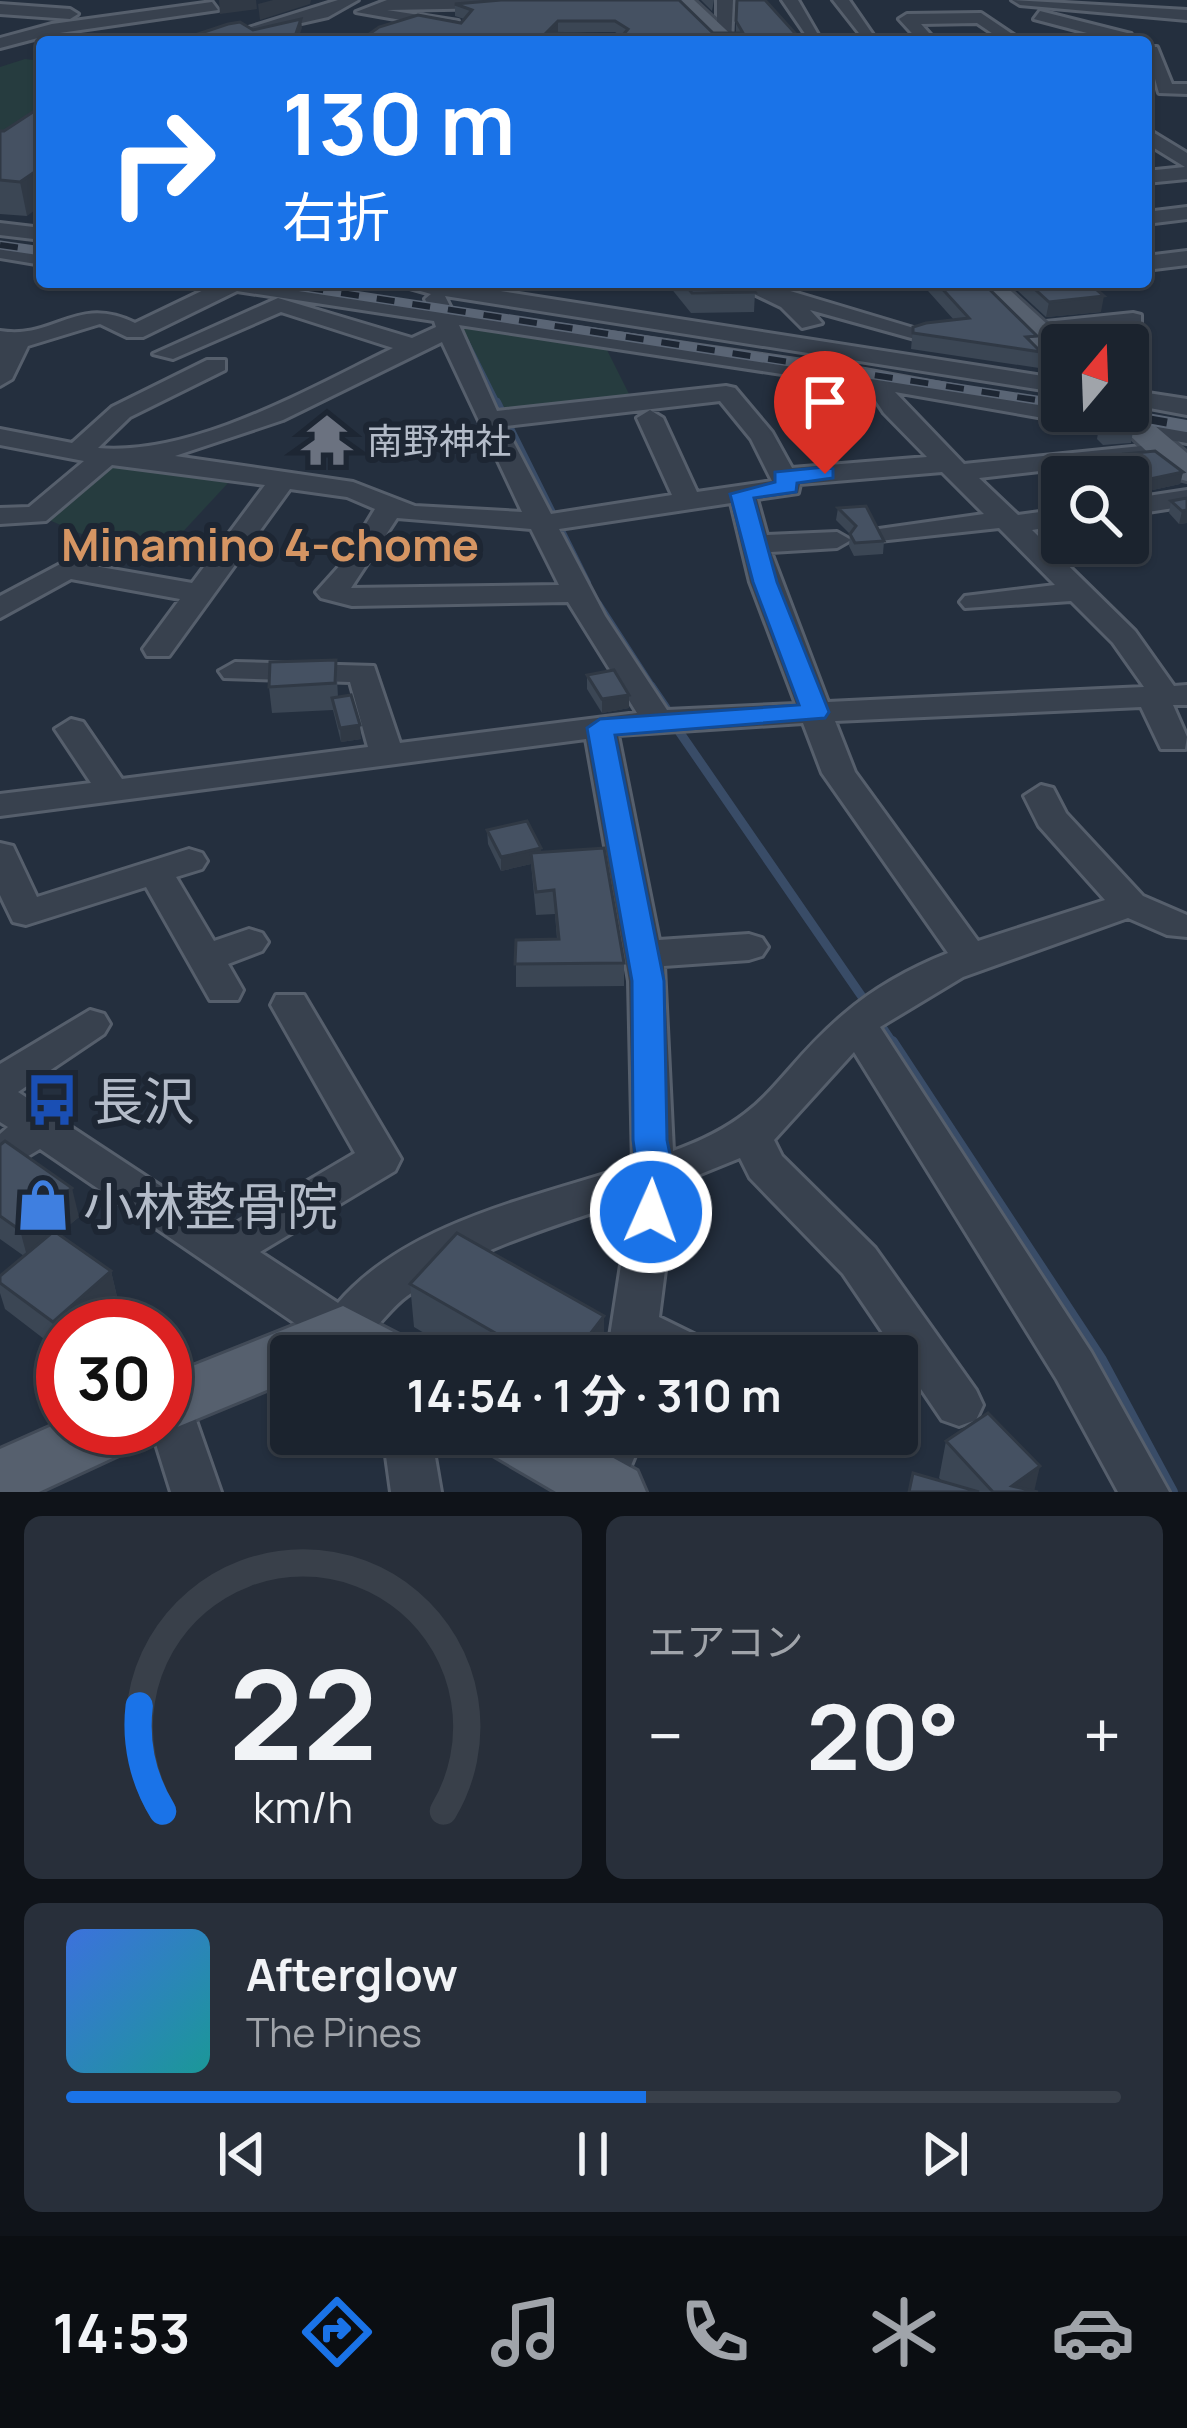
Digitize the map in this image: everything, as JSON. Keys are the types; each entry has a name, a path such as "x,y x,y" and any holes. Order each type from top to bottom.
{"main road":[{"path":"682,0 722,36"},
{"path":"990,288 1041,335"},
{"path":"1149,428 1179,452"},
{"path":"192,1399 270,1374"},
{"path":"0,1479 54,1455"},
{"path":"570,1455 610,1470"}],"street":[{"path":"0,9 131,18 322,14 350,0"},
{"path":"725,0 726,36"},
{"path":"841,0 870,27"},
{"path":"1017,0 1187,15"},
{"path":"1017,0 1045,14"},
{"path":"462,25 364,12 401,2 503,2"},
{"path":"443,36 503,2"},
{"path":"1077,3 1037,17 1091,36"},
{"path":"125,36 224,16 269,36"},
{"path":"6,39 131,18"},
{"path":"932,36 907,20 981,18 1007,36"},
{"path":"1152,54 1165,89 1187,89"},
{"path":"1152,106 1187,103"},
{"path":"1152,138 1187,136"},
{"path":"1152,140 1187,162"},
{"path":"1152,176 1187,173"},
{"path":"1152,217 1187,213"},
{"path":"0,229 36,231"},
{"path":"0,252 36,257"},
{"path":"1152,262 1187,258"},
{"path":"0,379 9,340 102,316 135,332 223,288"},
{"path":"240,288 416,347"},
{"path":"254,288 446,321 1041,384"},
{"path":"428,288 579,593 658,720"},
{"path":"451,288 820,348 872,368 1041,397"},
{"path":"482,293 507,288"},
{"path":"772,291 816,288"},
{"path":"772,291 915,332"},
{"path":"772,291 824,338 820,348"},
{"path":"165,354 278,304"},
{"path":"1036,330 1133,320"},
{"path":"140,459 274,415 416,347 446,321"},
{"path":"633,342 652,321"},
{"path":"0,517 36,515 93,454 121,412 216,365"},
{"path":"872,368 893,408 1124,637 1169,696 1182,752"},
{"path":"0,437 353,490 411,514 544,522 788,487 763,437 726,393 489,419"},
{"path":"1149,410 1187,407"},
{"path":"650,418 688,501"},
{"path":"783,477 1179,452"},
{"path":"158,649 282,481"},
{"path":"742,494 755,544 839,772 970,957"},
{"path":"1149,504 1187,499"},
{"path":"390,506 355,566 331,592 352,597 579,593"},
{"path":"889,535 1041,519"},
{"path":"755,544 837,540"},
{"path":"0,609 66,570 198,593"},
{"path":"975,602 1080,591"},
{"path":"235,671 363,674 386,752"},
{"path":"0,806 658,720 1169,696"},
{"path":"70,728 112,790"},
{"path":"600,728 643,954 656,1174 633,1335"},
{"path":"1042,796 1051,818 1130,904 1185,927"},
{"path":"0,854 26,913 172,867 215,974 249,942"},
{"path":"363,1335 358,1303 426,1262 751,1135 857,1024 891,999 970,957 1130,904"},
{"path":"643,954 749,947"},
{"path":"228,1253 257,1228 380,1160 290,1004"},
{"path":"0,1084 90,1024"},
{"path":"857,1024 1074,1366 1144,1492"},
{"path":"0,1101 351,1335"},
{"path":"0,1157 38,1127"},
{"path":"751,1135 765,1166 865,1290 939,1394"},
{"path":"174,1455 196,1492"},
{"path":"410,1455 416,1492"}],"green space":[{"path":"36,60 36,133 0,154 0,67"},
{"path":"474,325 604,344 631,398 503,413 462,329"},
{"path":"113,465 229,482 165,551 109,546 49,520"}],"building":[{"path":"679,0 713,33 743,33 736,21 737,0 765,0 798,36 366,36 418,15 461,23 472,10 455,4","holes":["558,21 615,21 628,29 623,35 546,33"]},
{"path":"301,19 295,36 192,36 240,22 253,30"},
{"path":"36,110 36,171 20,182 0,180 0,131"},
{"path":"688,288 752,288 755,292 692,293"},
{"path":"942,288 988,288 1037,336 1026,337 1041,352 913,333 913,327 969,318"},
{"path":"1034,288 1095,288 1104,296 1049,302"},
{"path":"1155,451 1183,472 1150,479 1149,456 1125,454"},
{"path":"1187,498 1187,510 1182,511 1171,501"},
{"path":"866,506 884,541 855,543 850,534 856,526 838,508"},
{"path":"336,660 335,683 269,687 270,662"},
{"path":"614,670 629,695 602,699 587,675"},
{"path":"351,695 360,725 340,728 332,698"},
{"path":"527,821 541,848 501,857 487,830"},
{"path":"604,848 624,963 515,964 516,940 559,939 554,890 536,892 531,853"},
{"path":"5,1141 72,1188 20,1230 0,1216 0,1145"},
{"path":"54,1231 111,1271 79,1299 36,1299 36,1309 0,1283 0,1276"},
{"path":"457,1233 604,1316 589,1335 499,1335 410,1284"},
{"path":"988,1413 1040,1466 1012,1486 1038,1492 993,1492 946,1441"},
{"path":"913,1473 979,1492 909,1492"}],"waterway":[{"path":"466,341 498,405"},
{"path":"497,402 587,583"},
{"path":"598,604 652,688"},
{"path":"652,688 666,708"},
{"path":"676,727 867,1004"},
{"path":"880,1024 892,1042"},
{"path":"892,1042 1101,1360 1172,1492"}],"railway":[{"path":"0,245 36,250"},
{"path":"309,288 1041,401"},
{"path":"1149,419 1187,426"}],"place":[{"name":"南野神社","path":"327,440"},
{"name":"長沢","path":"52,1100"},
{"name":"小林整骨院","path":"43,1205"}],"district":[{"name":"Minamino 4-chome","path":"270,544"}],"route":[{"path":"651,1212 656,1174 650,1140 648,981 600,728 658,720 815,712 765,582 742,494 788,487 783,477 825,474"}]}
